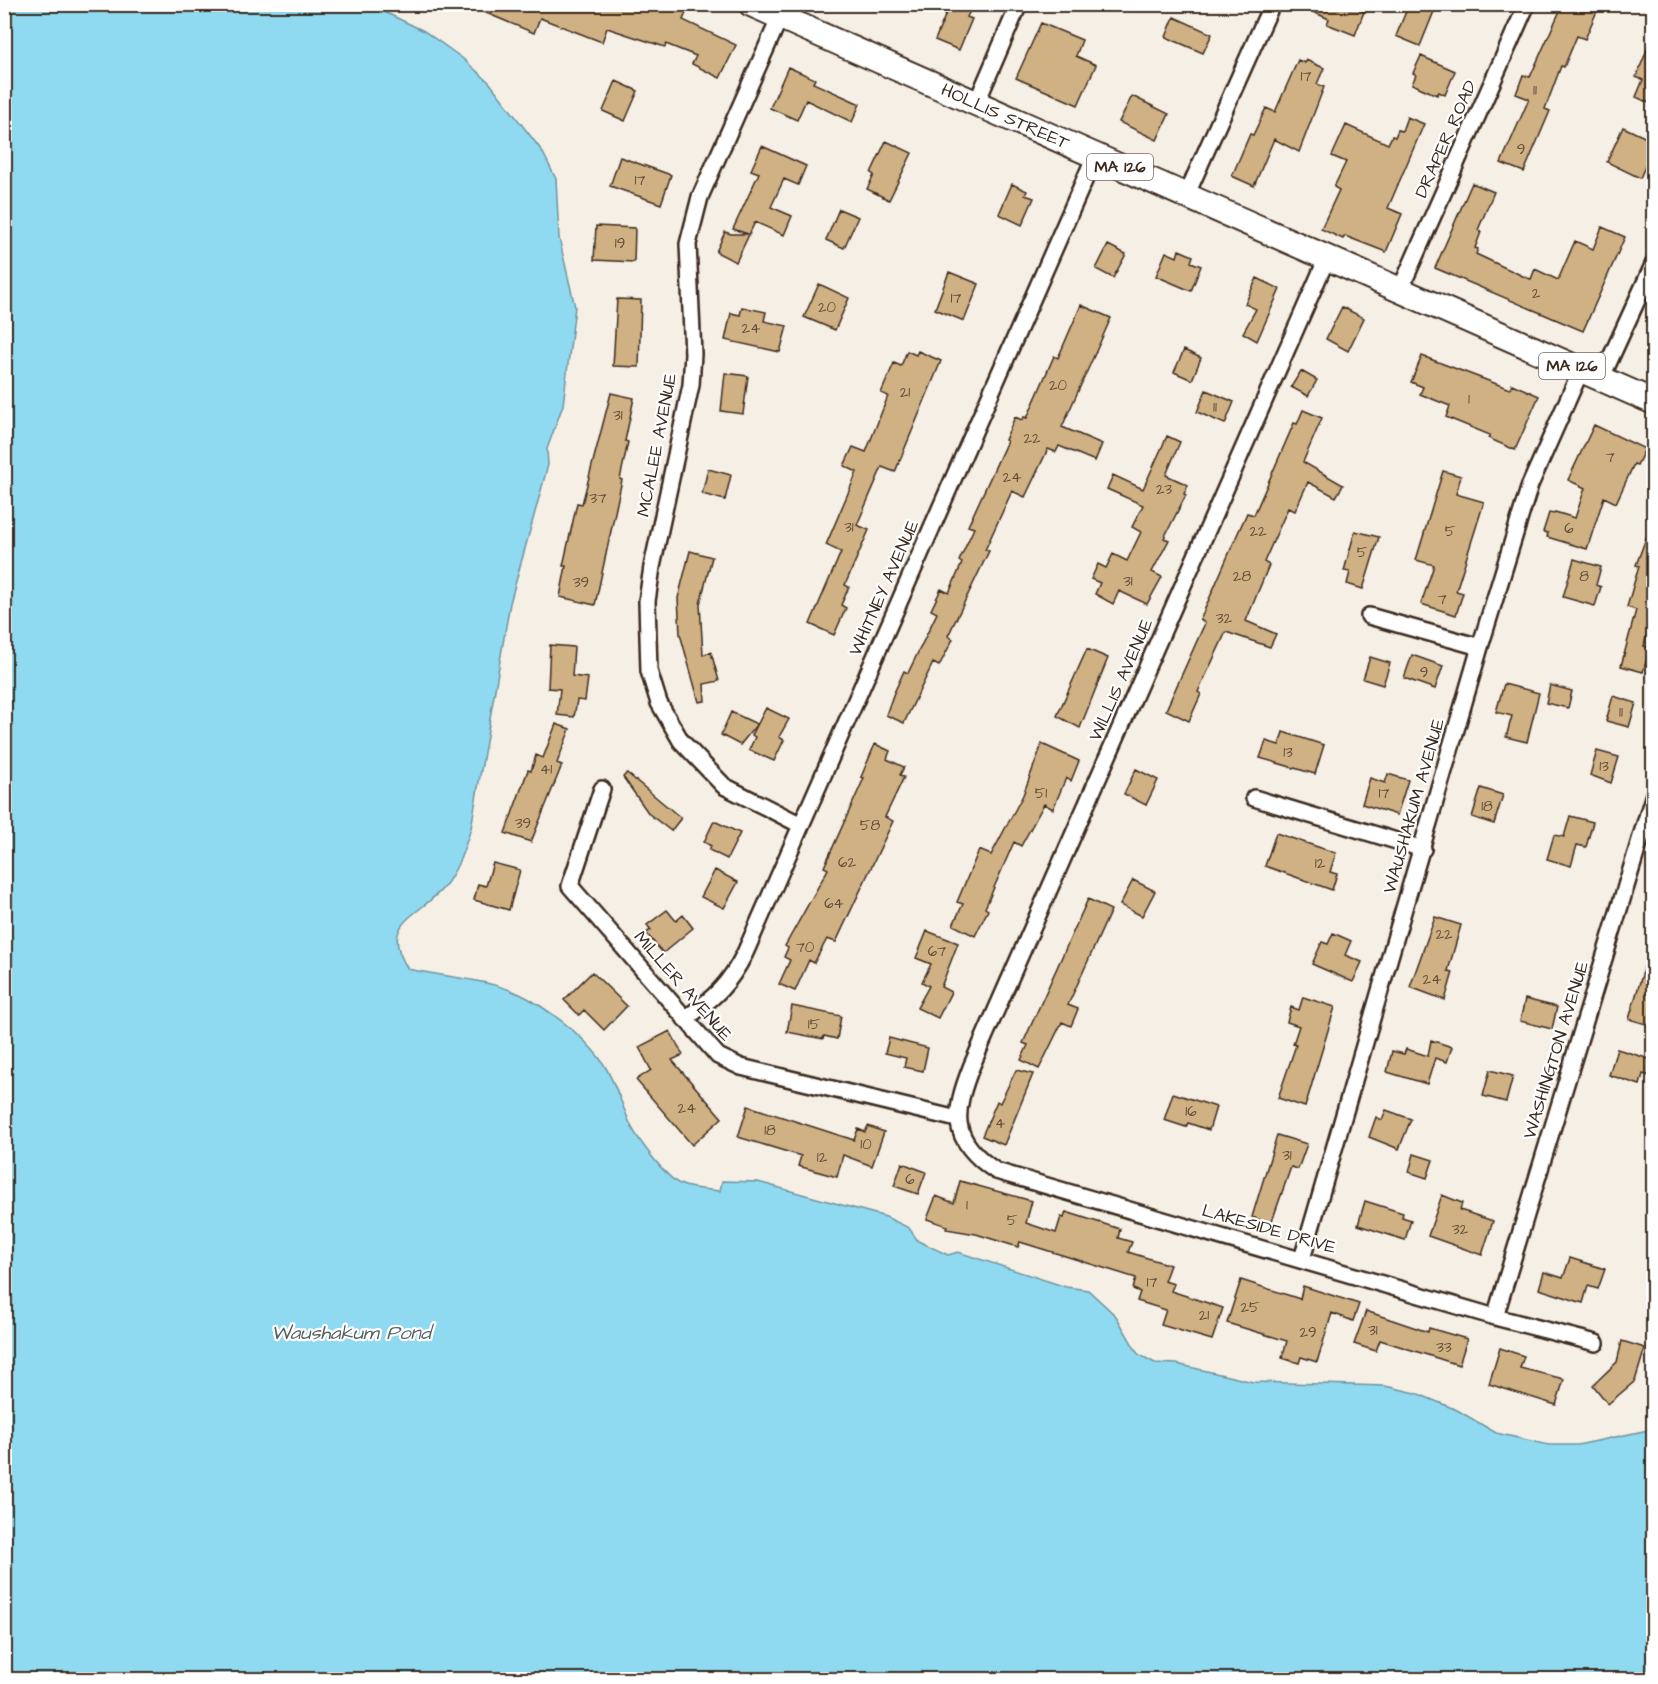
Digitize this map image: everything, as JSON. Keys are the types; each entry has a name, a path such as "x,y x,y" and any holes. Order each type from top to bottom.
{"main road":[{"name":"HOLLIS STREET","path":"768,10 976,104 1591,374"},
{"name":"MA 126","path":"1591,374 1653,402"}],"street":[{"path":"976,104 1019,4"},
{"path":"1186,196 1272,4"},
{"name":"DRAPER ROAD","path":"1400,290 1527,4"},
{"name":"MCALEE AVENUE","path":"768,10 700,197 688,244 693,333 691,385 652,567 647,636 649,671 658,703 681,741 724,786 801,825"},
{"name":"WHITNEY AVENUE","path":"685,1019 711,1000 731,980 1095,156"},
{"name":"WILLIS AVENUE","path":"957,1119 962,1092 972,1065 1327,258"},
{"name":"WAUSHAKUM AVENUE","path":"1302,1259 1480,647 1530,485 1653,263"},
{"path":"1369,616 1480,647"},
{"name":"MILLER AVENUE","path":"602,789 570,886 718,1056 741,1067 957,1119"},
{"name":"WASHINGTON AVENUE","path":"1495,1317 1653,794"},
{"path":"1254,798 1423,849"},
{"name":"LAKESIDE DRIVE","path":"957,1119 964,1141 977,1158 996,1171 1495,1317 1596,1343"}],"water":[{"name":"Waushakum Pond","path":"5,4 370,5 424,31 462,58 489,82 542,151 556,179 559,238 575,307 563,405 547,449 548,465 510,603 471,828 458,863 447,883 406,920 400,929 397,939 408,969 508,989 539,1005 565,1024 582,1038 603,1063 637,1136 667,1174 680,1184 720,1191 722,1181 758,1182 886,1217 909,1228 918,1241 948,1255 958,1252 1066,1287 1088,1290 1116,1316 1138,1354 1155,1363 1177,1364 1253,1382 1385,1386 1416,1393 1457,1410 1496,1433 1549,1445 1578,1445 1653,1429 1653,1679 5,1679"}],"building":[{"path":"690,4 683,20 736,45 720,78 692,64 696,56 666,44 665,47 607,28 602,42 540,18 534,33 467,5"},
{"path":"950,4 970,11 967,17 972,19 959,50 935,40"},
{"path":"1295,4 1367,4 1355,35 1327,24 1329,19"},
{"path":"1409,4 1437,4 1420,46 1396,36"},
{"path":"1563,4 1600,4 1585,39 1577,36 1564,67 1561,66 1545,109 1550,111 1524,172 1501,163 1529,99 1516,94 1523,75 1530,77"},
{"path":"1174,17 1212,34 1203,53 1166,37"},
{"path":"1041,23 1082,40 1076,56 1096,65 1078,105 1016,78"},
{"path":"1653,35 1653,105 1636,97 1643,80 1636,77"},
{"path":"1421,56 1455,71 1445,95 1439,92 1437,95 1412,84 1416,75 1413,73"},
{"path":"1298,60 1305,63 1306,60 1324,68 1317,84 1324,87 1299,152 1274,139 1254,186 1232,176 1250,134 1253,135 1266,108 1275,112"},
{"path":"788,67 815,79 813,83 860,104 852,122 806,100 797,120 770,108"},
{"path":"616,81 638,91 625,121 603,111"},
{"path":"1132,96 1169,114 1157,140 1119,122"},
{"path":"1407,117 1424,124 1388,208 1402,214 1386,252 1345,236 1343,239 1321,229 1339,190 1334,187 1346,162 1332,156 1346,125 1388,144 1398,130 1402,131"},
{"path":"1623,127 1653,141 1653,148 1640,178 1607,162"},
{"path":"886,141 912,153 889,200 867,189 874,175 871,173"},
{"path":"762,146 806,166 798,185 784,179 771,207 792,216 784,235 755,222 736,262 716,252 725,232 748,234 733,229 759,173 751,170"},
{"path":"620,157 671,175 661,204 610,186"},
{"path":"1472,183 1494,192 1478,230 1481,232 1475,248 1478,249 1476,254 1527,278 1531,279 1535,269 1558,280 1575,241 1593,249 1602,227 1625,237 1583,331 1435,268"},
{"path":"1012,184 1027,191 1025,195 1034,198 1022,225 999,214"},
{"path":"839,209 858,217 844,248 826,240"},
{"path":"596,226 635,228 634,262 594,260"},
{"path":"1108,245 1126,254 1113,278 1096,269"},
{"path":"1179,250 1193,256 1191,262 1201,266 1191,291 1156,276 1166,252 1177,257"},
{"path":"949,272 979,284 964,321 935,309"},
{"path":"1257,278 1280,289 1257,341 1243,333 1256,309 1245,304"},
{"path":"819,284 849,298 835,330 804,317"},
{"path":"617,299 641,300 639,367 613,366"},
{"path":"1081,305 1111,318 1062,427 1102,444 1095,461 1059,446 1056,452 1048,449 1025,497 1012,491 985,550 989,551 948,636 953,639 939,666 933,663 904,723 886,715 904,671 908,673 937,613 931,610 941,589 949,593 962,563 959,561 974,528 968,526 1007,441 1005,440 1015,417 1022,420 1024,417 1027,418 1054,356 1058,358"},
{"path":"742,307 766,312 764,321 787,326 780,352 725,340 731,313 740,315"},
{"path":"1342,307 1364,318 1348,351 1326,339"},
{"path":"1184,350 1201,358 1192,380 1174,372"},
{"path":"907,351 916,355 918,351 941,361 895,472 882,467 857,525 869,530 845,585 849,587 841,605 846,608 834,635 810,624 841,552 826,545 857,472 844,466 853,447 866,452 888,396 881,393 894,363 901,366"},
{"path":"1422,356 1510,389 1512,384 1539,396 1515,450 1488,438 1490,435 1446,417 1450,406 1420,394 1423,387 1411,382"},
{"path":"1301,371 1317,380 1308,396 1291,387"},
{"path":"725,373 748,376 743,414 721,411"},
{"path":"1206,390 1234,402 1225,424 1197,412"},
{"path":"611,393 634,398 625,441 628,442 620,479 622,480 595,605 560,597 566,566 563,566 577,503 582,504"},
{"path":"1303,410 1322,418 1303,462 1343,485 1336,497 1308,482 1295,511 1288,508 1264,562 1269,565 1246,621 1276,634 1270,647 1226,632 1198,692 1201,694 1189,721 1166,710 1205,623 1200,620 1247,513 1254,515 1294,423 1297,424"},
{"path":"1594,425 1645,449 1637,465 1634,464 1616,503 1604,497 1587,549 1547,537 1548,533 1543,532 1549,513 1554,514 1555,512 1575,518 1585,488 1568,480"},
{"path":"1167,436 1180,442 1166,475 1188,485 1184,494 1186,495 1164,538 1169,540 1152,572 1162,577 1147,604 1119,591 1113,604 1095,594 1100,583 1091,579 1098,564 1106,568 1113,554 1127,561 1141,532 1132,527 1143,505 1107,489 1113,475 1143,489"},
{"path":"708,469 731,475 725,500 702,494"},
{"path":"1443,471 1461,476 1456,494 1484,502 1456,591 1463,593 1456,615 1421,604 1434,565 1416,560"},
{"path":"1652,522 1653,609 1644,646 1650,648 1643,672 1621,666 1636,610 1627,607 1639,566 1636,565"},
{"path":"1355,531 1379,537 1363,589 1347,584 1350,572 1344,571"},
{"path":"690,551 712,557 700,604 703,655 711,652 719,681 704,684 705,701 699,702 680,634 678,598"},
{"path":"1574,559 1601,567 1596,585 1601,587 1595,606 1563,597"},
{"path":"550,645 574,647 572,676 588,678 585,701 577,700 574,717 557,715 560,689 548,688"},
{"path":"1087,649 1108,658 1080,728 1057,716"},
{"path":"1412,655 1443,666 1435,689 1404,678"},
{"path":"1370,657 1390,663 1383,685 1363,679"},
{"path":"1504,684 1539,693 1527,742 1506,737 1512,716 1496,712"},
{"path":"1550,685 1572,691 1568,708 1546,703"},
{"path":"1613,696 1636,703 1629,727 1606,721"},
{"path":"766,708 789,719 779,737 784,740 774,761 749,750 755,737 752,735"},
{"path":"731,712 757,724 740,745 721,735"},
{"path":"556,724 570,729 557,763 562,765 531,842 505,833 528,770 531,771 536,755 543,758"},
{"path":"1283,732 1324,745 1315,774 1260,758 1266,741 1279,745"},
{"path":"875,744 890,751 887,759 904,767 900,775 904,777 885,817 893,821 836,942 827,939 814,963 809,960 795,991 779,984 790,960 784,957 788,948 785,946 828,869 824,867 864,778 861,777"},
{"path":"1042,744 1079,761 1071,781 1066,778 1053,809 1044,804 1021,846 1014,842 985,908 988,910 975,936 953,925 963,904 957,902 979,850 991,855 1023,795"},
{"path":"1597,751 1619,757 1611,783 1590,775"},
{"path":"1136,769 1158,780 1146,805 1124,794"},
{"path":"627,773 681,818 671,831 649,814 623,777"},
{"path":"1388,774 1408,780 1397,815 1362,804 1370,778 1385,783"},
{"path":"1481,788 1503,795 1494,824 1472,817"},
{"path":"1570,816 1593,822 1586,847 1577,845 1571,866 1547,859 1554,835 1564,837"},
{"path":"714,821 740,833 727,859 709,850 711,846 704,842"},
{"path":"1276,833 1336,853 1330,872 1337,874 1332,890 1265,866"},
{"path":"493,863 520,870 509,910 474,900 478,884 486,886"},
{"path":"715,870 738,882 724,908 701,897"},
{"path":"1133,880 1155,891 1142,916 1120,905"},
{"path":"1088,899 1111,910 1068,1005 1078,1009 1071,1026 1062,1022 1039,1069 1021,1060 1028,1045 1023,1043"},
{"path":"667,910 676,921 683,915 693,928 663,953 646,933 651,930 647,925"},
{"path":"1435,917 1461,925 1448,971 1453,972 1445,1000 1410,987"},
{"path":"927,931 958,943 941,987 951,992 938,1018 917,1008 929,986 922,982 931,964 916,958"},
{"path":"1333,933 1351,941 1345,955 1362,962 1353,982 1312,964 1322,942 1328,944"},
{"path":"1649,951 1653,951 1653,1026 1629,1019"},
{"path":"592,972 627,1006 604,1030 584,1010 579,1015 564,1000"},
{"path":"1303,997 1335,1007 1305,1107 1278,1098 1296,1045 1293,1044 1299,1026 1287,1022 1291,1007 1299,1010"},
{"path":"1525,999 1557,1007 1552,1029 1520,1021"},
{"path":"792,1006 841,1016 837,1039 824,1036 823,1039 787,1032"},
{"path":"670,1031 683,1055 672,1060 722,1118 692,1145 636,1080 651,1070 639,1047"},
{"path":"889,1038 928,1048 923,1071 904,1067 906,1058 885,1053"},
{"path":"1431,1040 1452,1047 1447,1062 1435,1058 1427,1084 1387,1072 1392,1051 1404,1054 1406,1049 1428,1056"},
{"path":"1617,1049 1653,1060 1650,1076 1643,1074 1640,1085 1609,1075"},
{"path":"1016,1070 1033,1074 1004,1145 982,1136 997,1101 1000,1103"},
{"path":"1490,1070 1513,1076 1506,1102 1483,1096"},
{"path":"1173,1093 1216,1107 1209,1130 1188,1123 1186,1127 1164,1120"},
{"path":"748,1106 854,1140 858,1129 865,1132 868,1126 884,1132 872,1166 843,1155 837,1177 798,1166 801,1156 738,1137"},
{"path":"1386,1110 1411,1119 1399,1149 1369,1137 1376,1117 1382,1120"},
{"path":"1277,1135 1307,1144 1298,1169 1291,1167 1271,1224 1252,1217"},
{"path":"1414,1154 1433,1160 1427,1178 1409,1172"},
{"path":"902,1163 926,1172 918,1194 894,1186"},
{"path":"960,1181 1032,1201 1026,1223 1056,1233 1061,1217 1064,1218 1066,1212 1120,1229 1118,1238 1132,1242 1128,1252 1170,1265 1164,1281 1174,1284 1171,1291 1223,1308 1212,1340 1161,1325 1166,1310 1137,1301 1140,1292 1133,1289 1136,1278 1020,1242 1018,1247 976,1234 946,1229 947,1226 927,1219 936,1196 954,1203"},
{"path":"1442,1195 1462,1203 1460,1210 1493,1221 1482,1255 1428,1236"},
{"path":"1365,1201 1403,1213 1402,1217 1411,1220 1405,1240 1358,1225"},
{"path":"1570,1258 1605,1269 1598,1289 1588,1286 1583,1303 1539,1289 1544,1272 1563,1278"},
{"path":"1241,1280 1300,1299 1303,1286 1359,1304 1353,1321 1332,1313 1317,1362 1301,1357 1299,1363 1282,1358 1287,1341 1227,1323"},
{"path":"1366,1311 1428,1332 1429,1328 1467,1339 1459,1365 1380,1340 1376,1351 1354,1344"},
{"path":"1622,1341 1645,1348 1635,1381 1608,1404 1593,1385 1617,1362"},
{"path":"1500,1348 1524,1356 1520,1368 1564,1379 1556,1405 1489,1384"}]}
